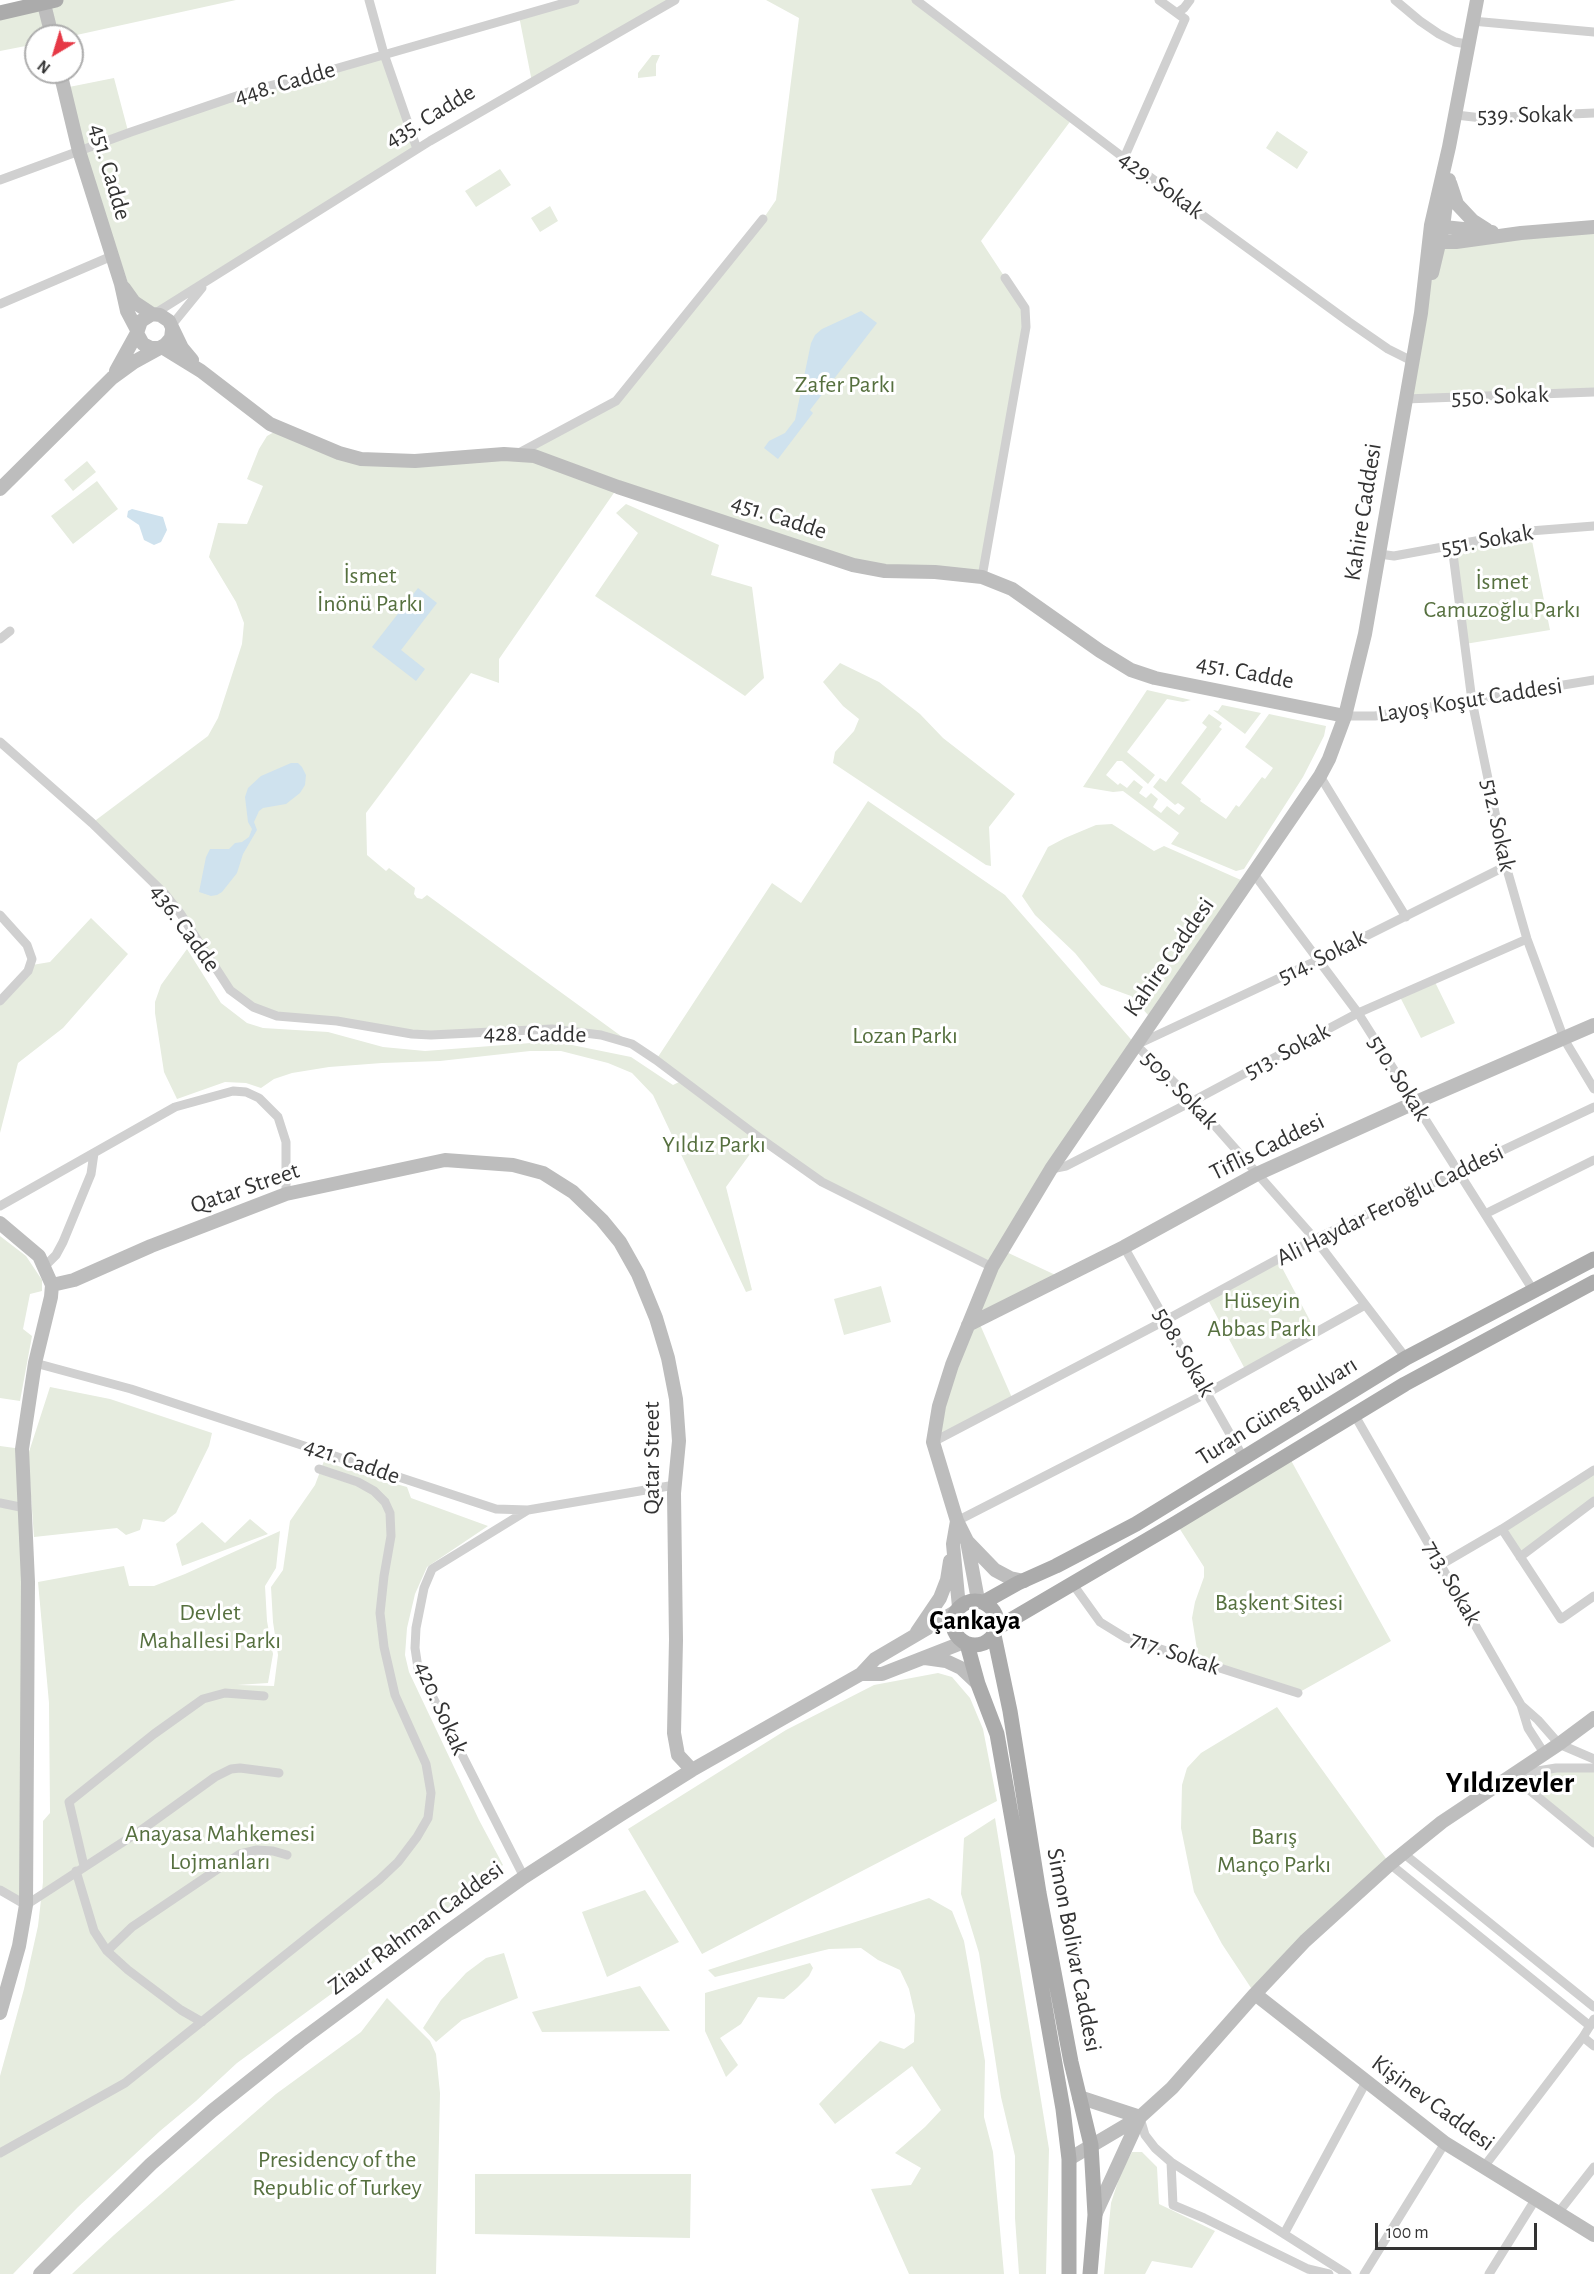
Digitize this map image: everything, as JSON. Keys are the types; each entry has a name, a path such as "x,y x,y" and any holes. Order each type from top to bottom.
{"main road":[{"name":"Kahire Caddesi","path":"960,1542 957,1521 933,1442 939,1406 992,1267 1051,1169 1320,776 1333,750 1345,716 1365,634 1467,44 1477,0"},
{"path":"0,13 48,1 51,24"},
{"name":"451. Cadde","path":"63,84 79,151 121,284 127,311 137,332"},
{"name":"Kahire Caddesi","path":"1437,226 1449,177 1449,147"},
{"path":"1449,177 1457,204 1473,221 1491,232"},
{"path":"1437,226 1521,233"},
{"path":"1434,242 1456,242 1521,233 1594,227"},
{"path":"121,284 134,303 153,314 165,317 182,348 201,371"},
{"path":"112,378 141,321 153,314"},
{"path":"0,489 112,378 168,342 172,328"},
{"path":"137,332 143,344 151,348 160,348 201,371"},
{"name":"451. Cadde","path":"201,371 270,424 339,453 361,459 415,461 504,454 534,456 618,487 853,565 885,571 982,577 1012,589 1131,670 1155,678 1345,716"},
{"name":"Tiflis Caddesi","path":"968,1325 1124,1246 1257,1174 1594,1025"},
{"name":"Qatar Street","path":"52,1285 74,1280 161,1242 286,1194 445,1160 513,1165 543,1173 573,1192 602,1220 620,1242 638,1274 656,1318 668,1358 676,1399 679,1441 675,1485 674,1733 678,1755 692,1770"},
{"path":"0,1223 39,1256 52,1285 35,1363 22,1449 26,1509 28,1627 26,1905 19,1946 0,2010"},
{"name":"Turan Güneş Bulvarı","path":"981,1601 1136,1524 1406,1358 1594,1259"},
{"name":"Turan Güneş Bulvarı","path":"996,1632 1030,1608 1176,1523 1354,1414 1479,1343 1594,1282"},
{"path":"960,1542 995,1570 1021,1582 1016,1596 1020,1604 1030,1608"},
{"path":"960,1542 981,1601 996,1613 996,1632 984,1644 977,1646 966,1643 955,1632 953,1619 957,1610 960,1542"},
{"path":"913,1637 940,1598 960,1542"},
{"path":"957,1610 965,1603 981,1601"},
{"name":"Ziaur Rahman Caddesi","path":"40,2274 151,2164 255,2076 363,1993 524,1877 692,1770 861,1674 875,1659 957,1610"},
{"name":"Simon Bolivar Caddesi","path":"996,1632 1039,1893 1079,2097 1091,2145 1095,2215 1090,2274"},
{"name":"Ziaur Rahman Caddesi","path":"861,1674 882,1674 966,1643"},
{"name":"Simon Bolivar Caddesi","path":"966,1643 978,1684 998,1734 1063,2109 1069,2159 1068,2274"},
{"path":"923,1657 945,1661 961,1668 978,1684"},
{"path":"1069,2159 1140,2117 1172,2088 1305,1941 1403,1853 1442,1822 1594,1718"},
{"name":"Kişinev Caddesi","path":"1255,1994 1445,2143 1594,2235"},
{"path":"1079,2097 1140,2117"},
{"path":"1095,2215 1140,2117"}],"street":[{"path":"369,0 384,54 417,149"},
{"name":"448. Cadde","path":"0,180 257,89 575,0"},
{"name":"435. Cadde","path":"153,314 417,149 675,0"},
{"name":"429. Sokak","path":"916,0 1124,158 1363,333 1412,361"},
{"path":"1124,158 1185,19 1159,0"},
{"path":"1177,13 1184,9 1190,0"},
{"path":"1395,0 1419,21 1439,34 1455,42 1467,44"},
{"path":"1472,21 1594,32"},
{"name":"539. Sokak","path":"1456,115 1482,118 1594,113"},
{"path":"517,454 616,401 763,219"},
{"path":"0,304 112,256"},
{"path":"172,328 211,277"},
{"path":"982,577 1026,327 1025,309 1005,278"},
{"name":"550. Sokak","path":"1405,399 1594,392"},
{"name":"551. Sokak","path":"1379,554 1394,556 1530,531 1594,526"},
{"name":"512. Sokak","path":"1452,546 1473,700 1506,866 1527,939 1564,1039 1594,1089"},
{"path":"0,639 10,631"},
{"name":"Layoş Koşut Caddesi","path":"1345,716 1375,716 1594,680"},
{"name":"436. Cadde","path":"0,742 92,823 165,894 230,990 241,1000 277,1016 337,1021"},
{"path":"1320,776 1406,917"},
{"name":"514. Sokak","path":"1136,1045 1318,960 1506,866"},
{"name":"510. Sokak","path":"1254,874 1358,1013 1533,1290"},
{"path":"0,915 27,945 32,959 28,971 0,1001"},
{"name":"513. Sokak","path":"1051,1169 1065,1166 1193,1101 1358,1013 1527,939"},
{"name":"428. Cadde","path":"337,1021 412,1034 431,1035 542,1029 579,1031 632,1044 822,1182 992,1267"},
{"name":"509. Sokak","path":"1136,1045 1193,1101 1315,1239 1406,1358"},
{"path":"0,1206 174,1107 233,1091 246,1092 264,1102 278,1117 286,1142 286,1194"},
{"name":"Ali Haydar Feroğlu Caddesi","path":"933,1442 1315,1239 1594,1107"},
{"path":"44,1267 56,1255 63,1242 91,1174 94,1153"},
{"path":"1485,1214 1594,1160"},
{"name":"508. Sokak","path":"1124,1246 1243,1457"},
{"path":"957,1521 1207,1393 1365,1305"},
{"name":"421. Cadde","path":"35,1363 131,1389 496,1509 528,1510 675,1485"},
{"name":"713. Sokak","path":"1354,1414 1442,1564 1521,1705 1528,1728 1544,1753"},
{"path":"0,2153 125,2083 379,1880 398,1862 428,1818 431,1793 426,1764 395,1695 384,1647 380,1613 391,1536 390,1513 386,1502 374,1491 358,1482 319,1469"},
{"path":"1442,1564 1594,1470"},
{"path":"1520,1557 1594,1502"},
{"path":"0,1503 26,1509"},
{"name":"420. Sokak","path":"524,1877 418,1668 415,1648 416,1628 424,1588 432,1569 528,1510"},
{"path":"1502,1529 1561,1619 1594,1596"},
{"name":"717. Sokak","path":"1072,1583 1100,1622 1126,1638 1298,1694"},
{"path":"202,2022 181,2010 128,1970 107,1951 94,1931 69,1802 154,1734 203,1699 225,1693 264,1696"},
{"path":"1521,1705 1559,1744 1594,1759"},
{"path":"0,1890 26,1905 140,1831 214,1777 231,1769 240,1768 279,1773"},
{"path":"1510,1775 1556,1768 1594,1768"},
{"path":"1510,1775 1594,1843"},
{"path":"107,1951 132,1927 240,1854 257,1850 287,1855"},
{"path":"1403,1853 1594,2007"},
{"path":"1390,1864 1592,2023 1483,2168"},
{"path":"0,1990 0,2010"},
{"path":"1582,2037 1594,2046"},
{"path":"1284,2234 1366,2082"},
{"path":"1140,2117 1145,2135 1155,2148 1171,2162 1347,2274"},
{"path":"1364,2274 1445,2143"},
{"path":"1171,2162 1173,2205 1308,2268 1329,2274"},
{"path":"1558,2213 1594,2168"},
{"path":"1489,2274 1535,2200"}],"green space":[{"path":"57,0 236,0 84,33 84,24 24,24 24,46 0,51 0,13"},
{"path":"575,0 675,0 532,82 519,16"},
{"path":"766,0 916,0 1072,119 981,241 1025,308 982,577 885,571 618,487 499,659 499,683 471,673 366,813 367,855 386,871 389,868 415,888 414,894 417,898 422,899 427,895 632,1044 579,1031 431,1035 277,1016 241,1000 180,913 92,823 208,736 218,718 242,644 244,623 236,602 209,557 218,523 247,524 263,486 247,479 259,449 267,436 276,431 361,459 517,454 616,401 776,200 799,18"},
{"path":"384,54 417,149 154,314 134,302 64,88 114,78 128,131 131,132"},
{"path":"652,55 660,55 656,64 656,76 638,78 638,73"},
{"path":"1277,131 1308,152 1297,169 1266,148"},
{"path":"500,169 511,185 476,207 465,191"},
{"path":"550,206 558,221 540,232 531,218"},
{"path":"1594,227 1594,391 1405,399 1440,242"},
{"path":"87,461 96,472 73,491 64,480"},
{"path":"97,481 118,509 73,544 51,516"},
{"path":"626,504 719,545 711,575 752,587 764,678 745,696 595,596 638,533 616,513"},
{"name":"İsmet Camuzoğlu Parkı","path":"1530,531 1550,630 1465,644 1452,546"},
{"path":"840,663 879,682 920,714 943,738 1015,794 989,827 991,866 986,865 833,763 835,752 854,731 859,719 843,706 823,682"},
{"path":"1147,690 1191,700 1183,702 1167,699 1127,752 1155,775 1148,784 1122,761 1117,761 1106,775 1118,785 1120,783 1127,788 1134,780 1143,787 1139,793 1146,798 1151,793 1158,799 1153,807 1161,813 1167,806 1179,815 1185,808 1178,803 1175,805 1153,787 1160,778 1166,782 1207,727 1202,723 1209,714 1222,723 1219,727 1222,729 1181,783 1201,799 1200,801 1226,819 1236,805 1239,807 1262,777 1265,779 1273,768 1245,747 1269,714 1326,726 1324,736 1303,777 1244,869 1236,871 1171,844 1179,833 1123,791 1113,792 1083,787"},
{"path":"1222,705 1261,713 1245,734 1213,710 1218,711"},
{"name":"Lozan Parkı","path":"868,801 1005,895 1136,1045 1002,1250 1062,1278 978,1320 1013,1400 933,1442 992,1267 822,1182 761,1139 726,1187 752,1290 746,1292 653,1095 632,1073 608,1063 561,1051 530,1051 440,1061 329,1067 292,1073 274,1079 261,1088 246,1083 225,1082 177,1099 164,1072 155,1002 161,985 187,949 221,1003 247,1023 263,1028 328,1032 383,1047 425,1051 544,1042 572,1045 631,1057 673,1085 681,1081 656,1060 772,883 801,903"},
{"path":"1112,824 1154,851 1164,846 1241,880 1148,1015 1131,996 1101,985 1075,953 1035,915 1022,896 1048,847 1096,825"},
{"path":"91,918 128,954 63,1028 18,1063 0,1133 0,1001 32,965 50,962"},
{"path":"1434,980 1455,1023 1421,1038 1399,995"},
{"path":"0,1236 26,1256 42,1280 42,1291 30,1294 23,1329 32,1336 20,1401 0,1398"},
{"name":"Hüseyin Abbas Parkı","path":"1278,1260 1316,1332 1246,1371 1207,1298"},
{"path":"881,1286 891,1322 844,1335 834,1299"},
{"path":"50,1387 110,1399 212,1433 209,1446 176,1513 164,1522 143,1519 140,1530 126,1535 117,1528 34,1537 28,1455"},
{"path":"0,1446 22,1449 26,1905 0,1890"},
{"name":"Başkent Sitesi","path":"1288,1455 1391,1641 1298,1693 1199,1662 1192,1618 1204,1577 1204,1567 1176,1523"},
{"name":"Anayasa Mahkemesi Lojmanları","path":"324,1461 407,1487 411,1498 488,1526 427,1567 415,1594 407,1628 405,1655 409,1672 479,1820 503,1865 439,1915 237,2063 78,2207 13,2274 0,2274 0,2076 24,1989 38,1926 43,1882 43,1821 50,1813 49,1703 38,1582 124,1566 129,1586 154,1586 280,1531 276,1568 265,1586 267,1621 273,1654 268,1683 237,1685 274,1686 278,1655 271,1587 283,1570 290,1521 315,1485"},
{"path":"1594,1470 1594,1501 1520,1557 1502,1529"},
{"path":"250,1519 268,1534 182,1566 176,1544 202,1522 225,1543"},
{"path":"938,1673 952,1677 970,1698 983,1729 997,1801 702,1954 628,1829 786,1730 874,1685"},
{"name":"Barış Manço Parkı","path":"1277,1707 1390,1864 1255,1994 1222,1944 1194,1892 1181,1828 1182,1785 1187,1768 1201,1753"},
{"path":"1594,1768 1594,1843 1511,1775"},
{"path":"995,1818 1049,2149 1046,2274 1019,2274 1015,2218 1015,2156 1001,2097 979,1953 961,1894 964,1838"},
{"path":"645,1890 679,1942 607,1977 582,1912"},
{"path":"929,1898 952,1911 964,1941 985,2061 984,2117 993,2152 1004,2274 909,2274 871,2189 911,2185 921,2168 895,2153 941,2110 912,2066 835,2124 819,2104 880,2041 904,2049 914,2042 915,2015 909,1989 900,1970 878,1960 861,1948 829,1949 715,1977 708,1970"},
{"path":"504,1953 518,1998 462,2020 436,2042 423,2028 441,2000 466,1973 486,1958"},
{"path":"810,1963 813,1968 809,1976 784,1999 758,1997 741,2024 720,2038 738,2065 726,2077 705,2031 705,1993"},
{"path":"640,1986 670,2031 542,2032 532,2012"},
{"name":"Presidency of the Republic of Turkey","path":"387,1998 430,2041 436,2054 440,2093 436,2274 72,2274 276,2094 361,2032"},
{"path":"1132,2152 1142,2152 1157,2167 1159,2204 1215,2231 1192,2268 1152,2261 1145,2274 1104,2274 1111,2203 1121,2172"},
{"path":"475,2174 691,2174 690,2238 475,2234"}],"water":[{"path":"861,311 877,323 810,410 813,413 778,459 764,448 769,441 785,433 795,420 811,343 815,335 822,329"},
{"path":"132,509 163,517 167,530 161,542 154,545 144,540 139,525 127,517 128,511"},
{"path":"418,588 437,603 401,650 425,669 416,681 372,647"},
{"path":"291,763 298,763 306,775 305,785 300,793 286,804 263,808 259,811 254,822 257,830 243,854 237,873 222,892 211,896 199,892 206,857 210,849 229,849 235,843 242,842 249,837 252,829 248,822 245,797 248,788 261,776"}],"district":[{"name":"Çankaya","path":"975,1621"},
{"name":"Yıldızevler","path":"1510,1783"}],"park label":[{"name":"Zafer Parkı","path":"845,385"},
{"name":"İsmet İnönü Parkı","path":"370,590"},
{"name":"Yıldız Parkı","path":"714,1145"},
{"name":"Devlet Mahallesi Parkı","path":"210,1627"}]}
